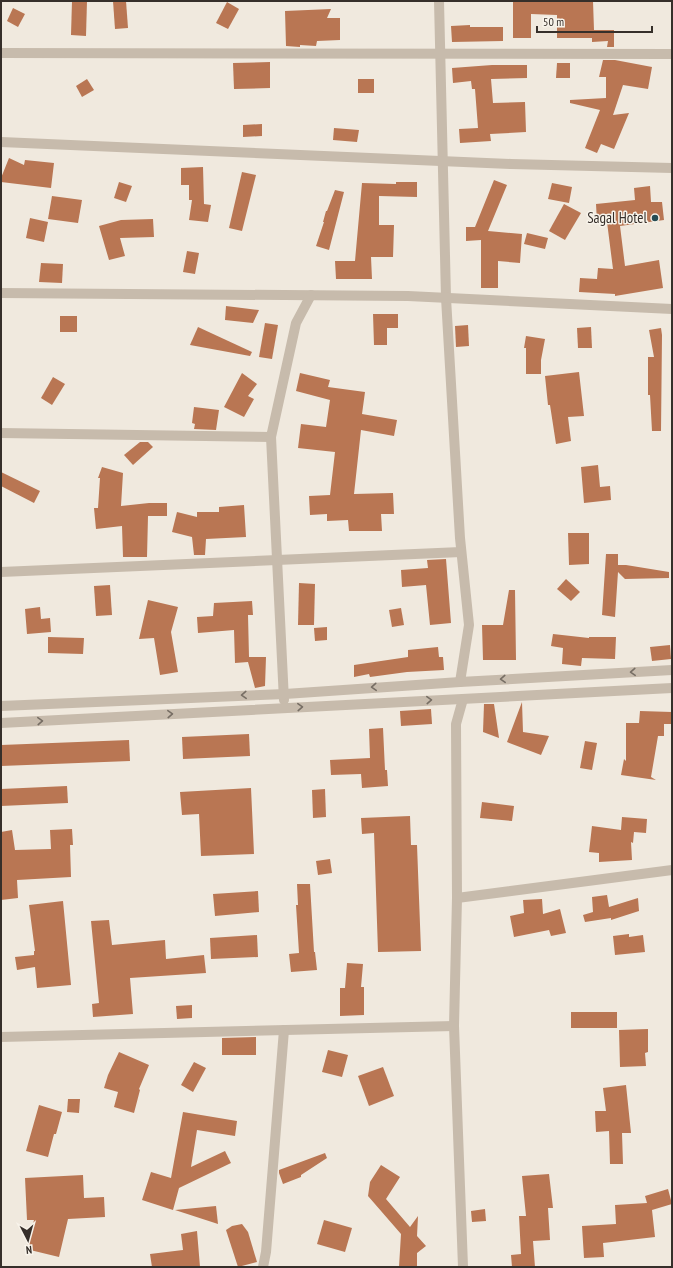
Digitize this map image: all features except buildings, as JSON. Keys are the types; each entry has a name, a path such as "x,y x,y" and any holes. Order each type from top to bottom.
{"street":[{"path":"438,1 446,298 461,552 469,625 460,682"},
{"path":"1,53 672,54"},
{"path":"1,142 511,164 672,168"},
{"path":"1,293 408,296 672,309"},
{"path":"284,708 285,694 271,437 296,322 311,295"},
{"path":"1,433 271,437"},
{"path":"1,572 461,552"},
{"path":"1,706 285,694 672,670"},
{"path":"1,724 672,688"},
{"path":"463,699 456,724 457,898 454,1026 463,1267"},
{"path":"457,898 672,870"},
{"path":"1,1037 454,1026"},
{"path":"263,1267 266,1252 284,1030"}],"place":[{"name":"Sagal Hotel","path":"655,218"}]}
